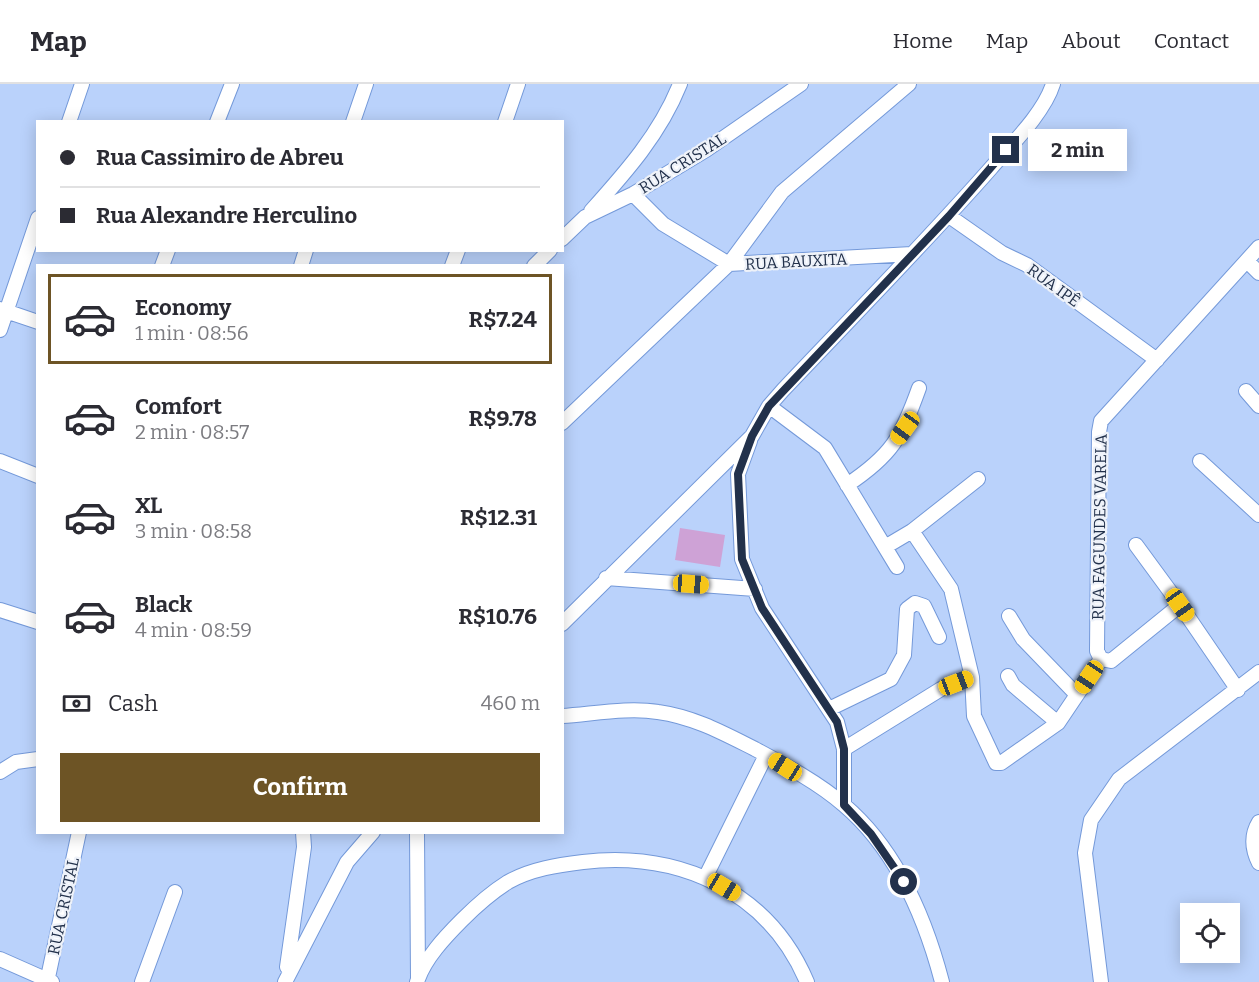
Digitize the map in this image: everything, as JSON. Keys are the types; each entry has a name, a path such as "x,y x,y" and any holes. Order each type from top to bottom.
{"street":[{"path":"70,120 82,84"},
{"path":"218,120 232,84"},
{"path":"353,120 366,84"},
{"path":"506,120 518,84"},
{"path":"585,217 629,169 668,114 680,84"},
{"name":"RUA CRISTAL","path":"564,237 585,217 633,194 706,150 801,84"},
{"path":"564,421 729,264 782,192 909,84"},
{"path":"844,805 844,749 837,722 762,608 742,559 738,474 752,436 769,406 949,216 1020,134 1050,92 1053,84"},
{"name":"RUA BAUXITA","path":"633,194 663,224 729,264 912,254"},
{"name":"RUA IPÊ","path":"949,216 1002,254 1027,265 1157,360"},
{"path":"0,330 4,310 36,223"},
{"name":"RUA FAGUNDES VARELA","path":"1101,659 1097,651 1101,422 1259,247"},
{"path":"536,264 548,252"},
{"path":"1247,261 1259,273"},
{"path":"4,310 36,321"},
{"path":"847,485 878,465 905,428 919,388"},
{"path":"1246,391 1259,406"},
{"path":"769,406 825,448 897,567"},
{"path":"564,622 752,436"},
{"path":"0,461 36,475"},
{"path":"1200,461 1259,514"},
{"path":"885,547 912,531 978,479"},
{"path":"912,531 951,589 972,677 974,716 996,763 1005,762 1058,723 1101,659 1111,661 1180,605"},
{"path":"1136,545 1238,690"},
{"path":"606,578 754,589"},
{"path":"829,709 891,678 904,655 907,609 915,603 924,606 939,637"},
{"path":"0,610 36,621"},
{"path":"1009,616 1023,639 1077,695"},
{"path":"1101,982 1085,853 1091,820 1119,779 1259,672"},
{"path":"1008,676 1013,685 1058,723"},
{"path":"844,749 941,689 972,677"},
{"path":"564,716 657,711 702,722 766,755 844,805 871,834 915,899 931,939 942,982"},
{"path":"706,876 766,755"},
{"path":"0,772 16,762 36,759"},
{"path":"1259,822 1253,832 1254,853 1259,863"},
{"name":"RUA CRISTAL","path":"49,981 79,834"},
{"path":"286,979 304,847 303,834"},
{"path":"286,979 347,862 371,834"},
{"path":"417,834 420,981"},
{"path":"420,981 446,936 474,908 509,882 551,866 631,859 706,876 742,897 777,933 800,965 807,982"},
{"path":"142,982 175,892"},
{"path":"0,959 49,981"}],"shaded area":[{"path":"680,528 725,535 720,567 675,560"}],"route":[{"path":"904,882 871,834 844,805 844,749 837,722 762,608 742,559 738,474 752,436 769,406 949,216 1006,150"}]}
